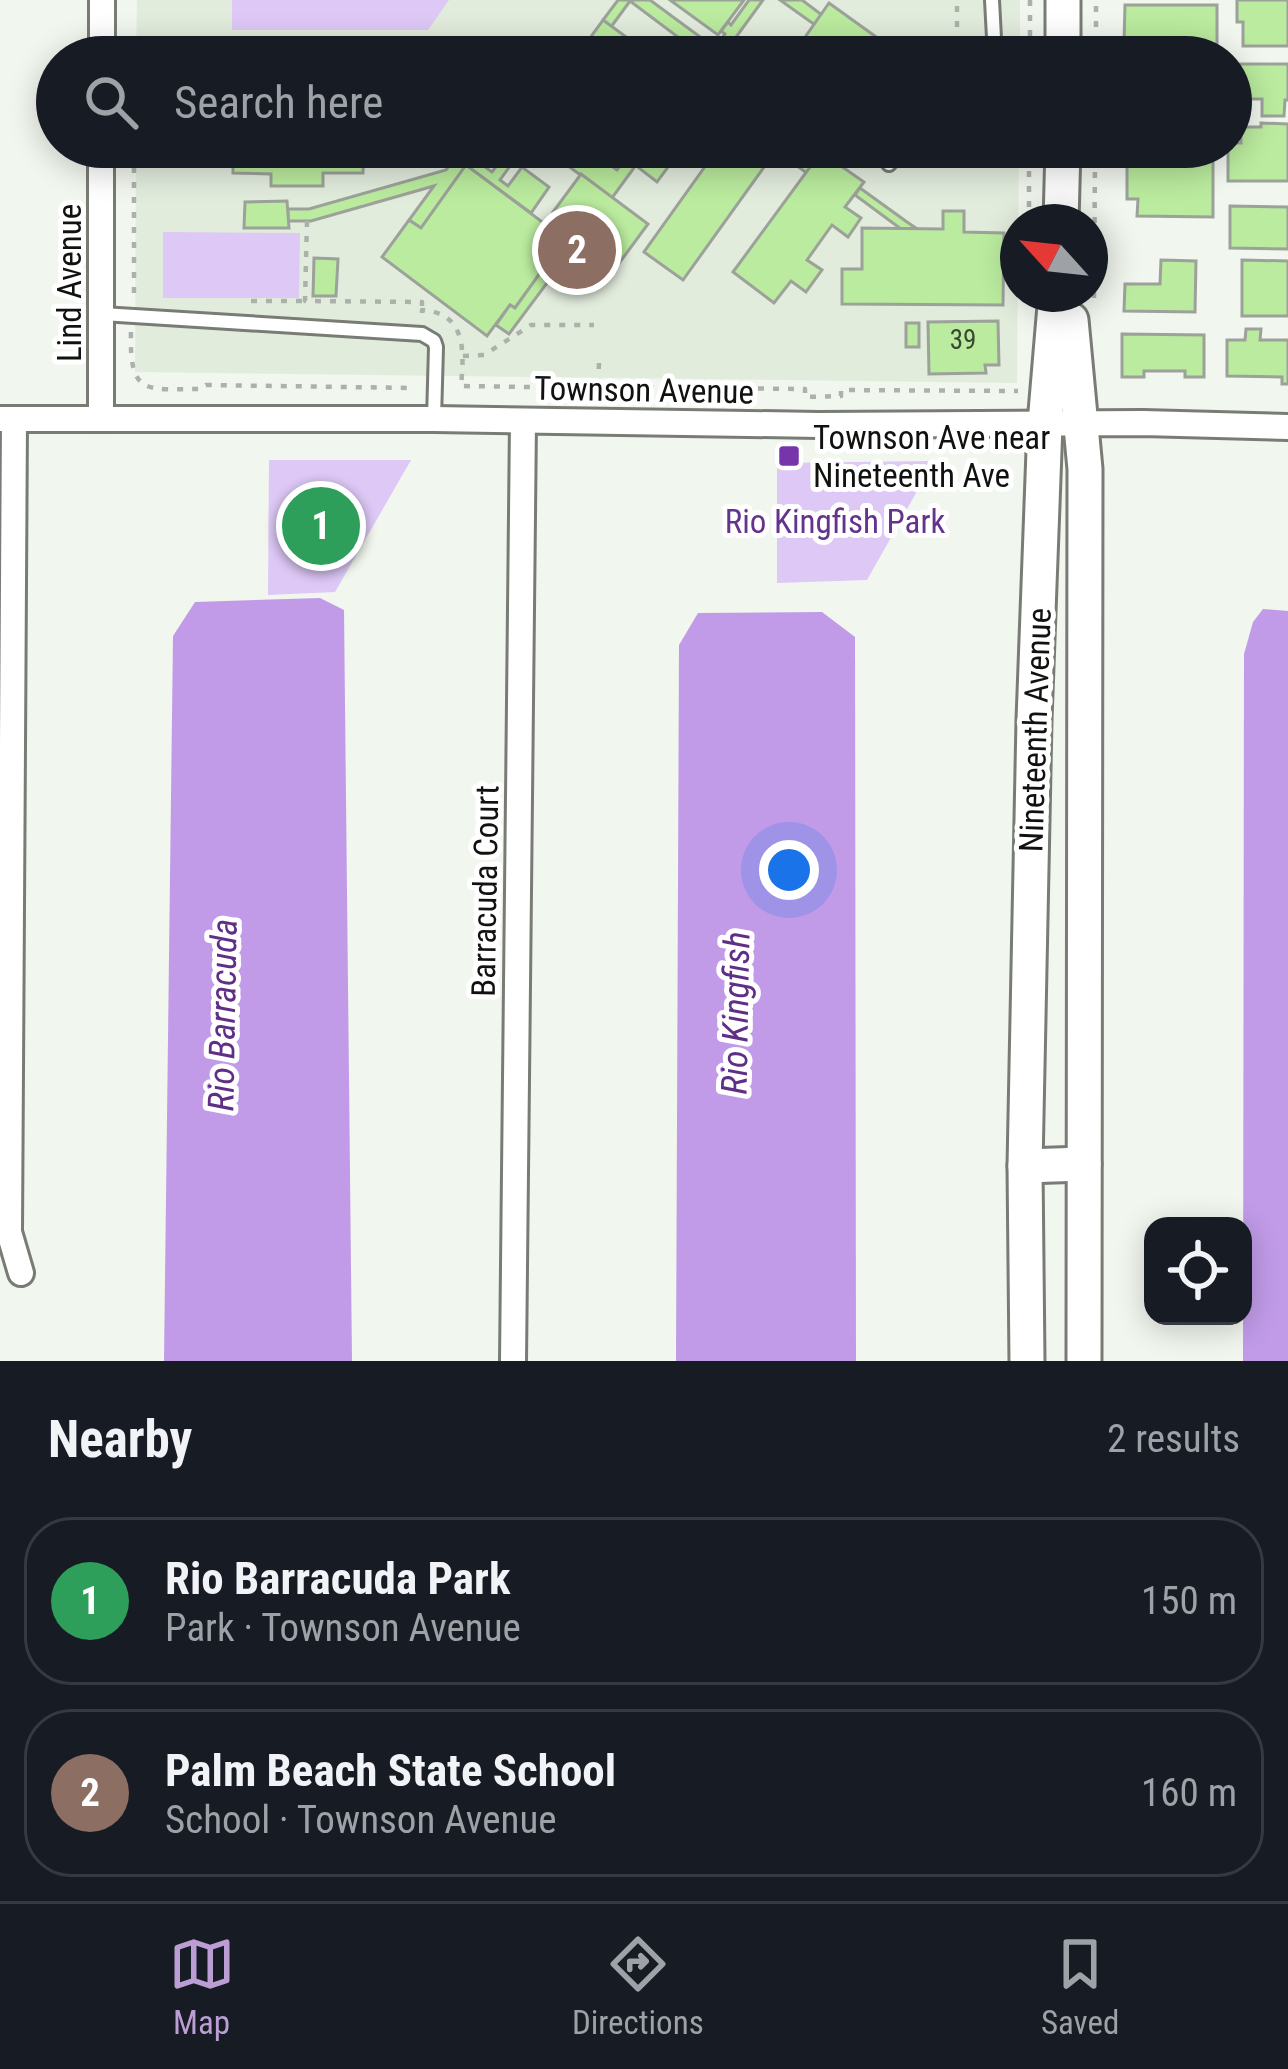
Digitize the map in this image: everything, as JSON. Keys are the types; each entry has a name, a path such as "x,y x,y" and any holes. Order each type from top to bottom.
{"main road":[{"path":"1063,0 1063,36"},
{"path":"1062,204 1063,168"},
{"name":"Nineteenth Avenue","path":"1027,1361 1024,1166 1034,720 1045,424 1054,312"},
{"name":"Nineteenth Avenue","path":"1082,312 1084,1361"},
{"path":"1024,1166 1084,1164"}],"street":[{"path":"102,0 102,36"},
{"name":"Lind Avenue","path":"100,419 101,168"},
{"path":"7,419 9,1232 21,1274"},
{"name":"Townson Avenue","path":"7,419 1288,427"},
{"name":"Barracuda Court","path":"513,1361 523,421"}],"lane":[{"path":"992,0 994,36"},
{"path":"100,314 422,334 436,347 434,419"}],"path":[{"path":"957,0 957,36"},
{"path":"1030,0 1030,36"},
{"path":"1096,0 1096,36"},
{"path":"134,168 134,293"},
{"path":"1029,168 1029,204"},
{"path":"1090,204 1093,168"},
{"path":"307,221 305,301 422,302 422,310 432,310 458,329 461,386 671,387"},
{"path":"521,318 530,325"},
{"path":"463,356 484,355 530,325 594,325"},
{"path":"131,327 134,372 152,389 206,385 424,388"},
{"path":"598,388 599,363"},
{"path":"698,388 805,389 805,397 841,396 841,390 1011,392 1026,385"}],"shaded area":[{"path":"137,0 1020,0 1020,36 136,36"},
{"path":"136,168 1019,168 1019,204 1000,204 1000,312 1018,312 1017,383 135,372"}],"green space":[{"path":"232,0 449,0 428,30 232,30"},
{"path":"163,232 300,233 299,298 163,298"},
{"path":"269,460 411,460 335,592 268,595"},
{"name":"Rio Kingfish Park","path":"934,461 867,580 777,583 777,463"}],"water":[{"name":"Rio Barracuda","path":"320,598 344,610 352,1361 164,1361 173,636 195,602"},
{"path":"1263,609 1288,611 1288,1361 1243,1361 1243,1325 1252,1325 1252,1217 1243,1217 1244,654 1253,622"},
{"name":"Rio Kingfish","path":"822,612 855,637 856,1361 676,1361 679,645 698,613"}],"building":[{"path":"618,0 650,0 699,36 676,36 630,1 611,27 603,20"},
{"path":"670,0 744,0 718,35"},
{"path":"749,0 763,0 737,36 723,36 721,31 728,22 731,25"},
{"path":"780,0 802,0 822,15 815,25"},
{"path":"1237,0 1288,0 1288,46 1252,46 1252,36 1243,36 1243,22 1237,22"},
{"path":"829,3 875,36 806,36"},
{"path":"1125,5 1217,5 1217,36 1124,36"},
{"path":"603,20 625,36 591,36"},
{"path":"1252,64 1288,64 1284,116 1262,116 1262,99 1252,99"},
{"path":"1261,123 1288,124 1288,181 1228,181 1228,168 1252,168 1252,127 1261,127"},
{"path":"233,168 363,168 363,173 323,173 323,186 271,186 271,174 233,173"},
{"path":"464,168 421,228 409,220 434,186 311,221 288,221 288,209 309,209"},
{"path":"464,168 470,168 565,239 515,308 510,305 487,336 382,257 409,220 421,228"},
{"path":"470,168 492,172 509,168 500,180 508,186 523,168 549,187 531,213"},
{"path":"571,168 634,168 612,198"},
{"path":"639,168 667,168 657,182"},
{"path":"704,168 763,168 683,280 644,252"},
{"path":"800,168 829,168 819,182"},
{"path":"809,168 844,168 864,182 845,207 861,218 848,237 832,225 807,260 822,270 806,292 791,281 774,303 733,272"},
{"path":"1127,168 1213,168 1213,217 1137,216 1138,199 1127,199"},
{"path":"581,174 648,224 620,262 553,212"},
{"path":"860,188 916,228 901,229 855,195"},
{"path":"287,201 289,228 244,228 245,202"},
{"path":"1230,206 1288,207 1288,249 1230,248"},
{"path":"943,211 964,211 964,232 1000,233 1000,305 842,304 842,269 862,269 862,228 943,229"},
{"path":"566,237 576,244 509,334 496,325 510,305 515,308"},
{"path":"314,258 338,259 336,296 313,296"},
{"path":"1161,260 1196,261 1195,312 1124,311 1125,284 1160,284"},
{"path":"1242,260 1288,261 1288,316 1242,316"},
{"path":"998,321 999,365 985,365 986,373 929,374 928,322"},
{"path":"906,323 919,323 919,347 906,347"},
{"path":"1246,329 1261,329 1260,340 1288,340 1288,384 1282,384 1282,377 1227,376 1227,340 1245,340"},
{"path":"1122,334 1204,335 1204,377 1185,377 1185,371 1144,371 1144,377 1122,377"}],"place":[{"name":"Palm Beach State School","path":"577,250"},
{"name":"Townson Ave near Nineteenth Ave","path":"789,456"},
{"name":"Rio Barracuda Park","path":"321,526"}]}
